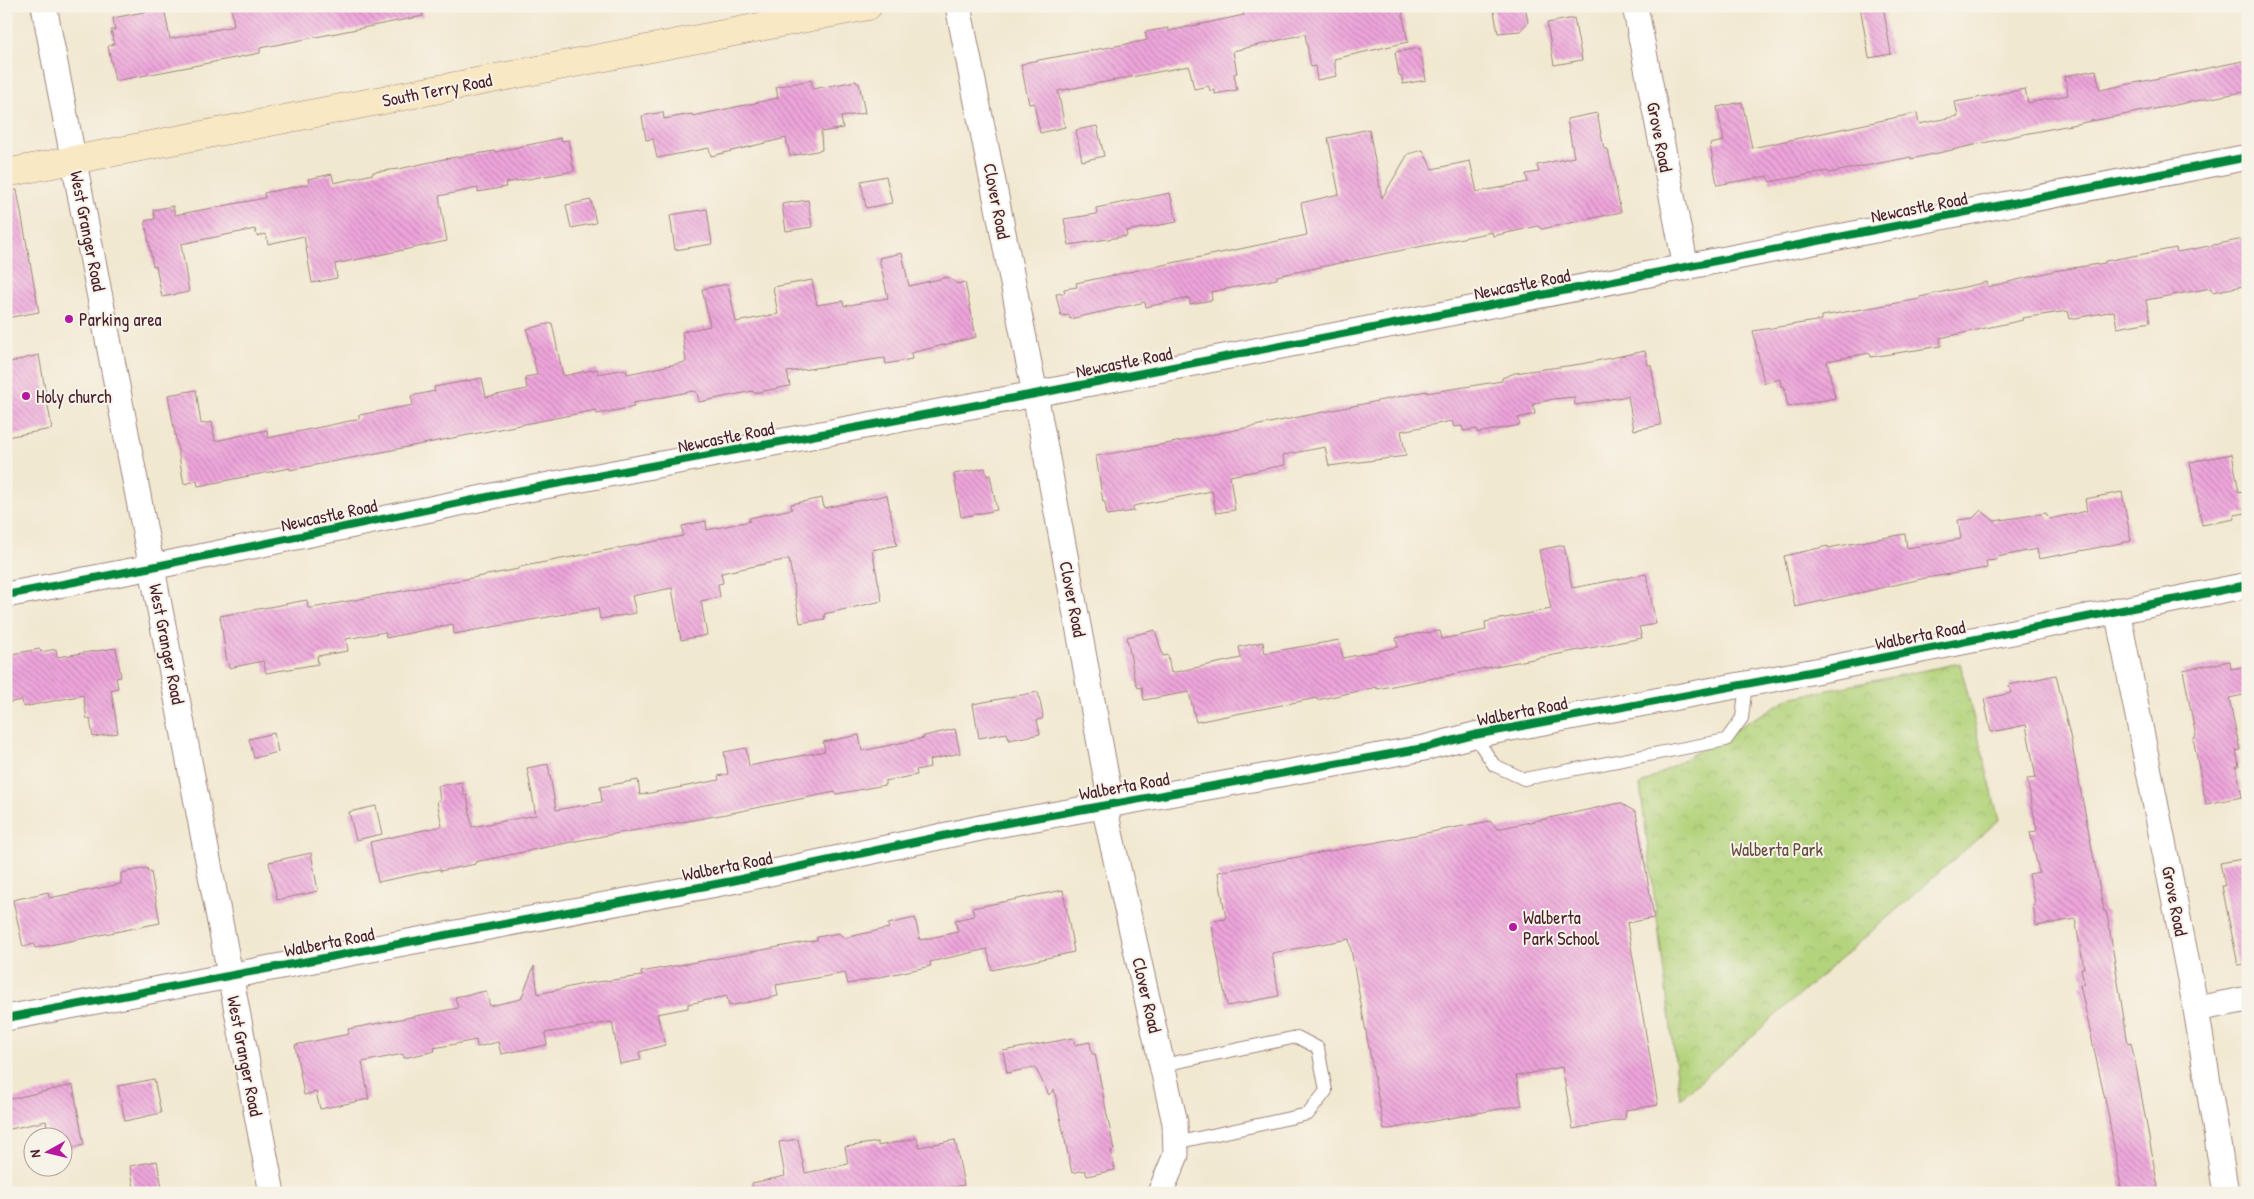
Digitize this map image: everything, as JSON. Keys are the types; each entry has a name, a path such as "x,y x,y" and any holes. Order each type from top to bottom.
{"street":[{"name":"West Granger Road","path":"44,6 272,1193"},
{"name":"South Terry Road","path":"6,173 868,6"},
{"name":"Clover Road","path":"958,6 1035,394 1112,803 1106,815 1164,1065 1175,1123 1176,1155 1161,1190"},
{"name":"Grove Road","path":"1635,6 1686,268"},
{"name":"Newcastle Road","path":"6,595 152,567 507,493 1035,394 2248,157"},
{"name":"Walberta Road","path":"6,1018 732,881 985,827 1424,748 1474,735 1746,684 2248,585"},
{"name":"Grove Road","path":"2117,610 2196,1009 2226,1193"},
{"path":"2196,1009 2248,999"}],"lane":[{"path":"1474,735 1494,765 1524,779 1565,772 1726,740 1742,718 1746,684"},
{"path":"1164,1065 1297,1037 1318,1048 1326,1091 1308,1114 1175,1143"}],"green space":[{"name":"Walberta Park","path":"1960,663 1999,820 1680,1099 1640,785 1789,698"}],"building":[{"path":"231,6 422,6 423,16 260,48 260,53 115,81 108,46 114,44 111,30 115,30 113,18 164,8 170,39 234,26"},
{"path":"1255,6 1401,6 1408,42 1334,59 1337,76 1317,80 1315,66 1311,67 1305,34 1233,51 1237,73 1234,74 1237,90 1215,94 1215,90 1210,91 1209,86 1194,89 1189,66 1058,91 1065,127 1040,133 1034,103 1029,104 1021,65 1028,62 1147,40 1145,32 1168,28 1169,31 1244,15 1242,9"},
{"path":"1493,6 1525,6 1528,22 1520,31 1498,33"},
{"path":"1860,6 1883,6 1891,54 1869,58"},
{"path":"1574,18 1582,60 1554,65 1547,23"},
{"path":"1420,48 1426,80 1403,84 1402,77 1399,75 1395,52"},
{"path":"2248,60 2248,91 2024,134 1911,159 1911,157 1770,182 1768,176 1717,185 1710,144 1724,141 1717,107 1742,102 1752,148 1917,113 1919,124 1958,116 1955,102 2025,89 2028,103 2068,95 2065,76 2096,70 2100,90"},
{"path":"811,80 813,89 856,81 859,83 865,113 841,117 843,128 821,132 822,150 790,156 786,138 711,156 709,148 657,158 653,139 646,140 642,116 663,112 664,119 692,114 693,116 778,98 776,87"},
{"path":"1597,113 1604,149 1608,149 1621,212 1542,229 1538,226 1493,236 1492,232 1277,276 1277,279 1211,292 1212,300 1190,304 1189,298 1146,307 1145,302 1070,319 1069,315 1061,316 1056,294 1065,293 1064,289 1077,287 1076,283 1307,235 1301,203 1339,194 1328,138 1369,129 1382,198 1408,154 1423,150 1432,169 1470,161 1477,192 1528,182 1526,174 1539,172 1537,165 1574,157 1567,119"},
{"path":"1097,126 1104,156 1082,161 1076,130"},
{"path":"561,138 562,141 568,140 574,171 505,183 506,187 478,192 478,188 439,196 447,241 335,264 337,278 312,283 304,236 268,244 266,234 257,236 255,229 181,244 189,292 162,297 156,266 153,266 145,221 155,219 153,210 173,206 175,215 265,198 264,193 309,184 308,179 332,174 334,183 373,174 373,172 495,152"},
{"path":"886,176 892,203 866,208 861,181"},
{"path":"17,190 39,312 6,318 6,191"},
{"path":"1170,193 1177,222 1126,231 1127,236 1069,245 1064,219 1097,214 1096,208"},
{"path":"591,200 596,223 571,228 566,205"},
{"path":"808,200 812,227 786,231 782,204"},
{"path":"707,209 712,244 675,250 670,215"},
{"path":"2248,238 2248,285 2212,292 2211,288 2146,300 2150,322 2117,328 2114,311 2070,319 2068,311 2022,318 2023,320 1940,338 1941,346 1871,357 1870,353 1827,361 1835,398 1788,407 1784,386 1781,387 1780,379 1764,383 1753,331 1822,320 1822,316 1920,299 1920,297 1987,282 1988,287 2054,271 2105,263 2105,261 2176,248 2177,252"},
{"path":"902,253 909,286 948,277 957,284 965,282 976,337 911,353 912,359 886,364 885,358 787,372 790,386 754,393 753,391 699,402 697,392 693,391 633,403 634,407 597,414 596,410 290,470 290,468 198,486 197,481 184,484 168,395 196,390 201,424 212,422 215,441 267,430 268,438 359,419 359,415 413,405 411,396 435,391 434,387 482,378 486,397 527,389 525,377 537,375 527,329 552,323 563,376 597,369 598,374 626,369 627,374 686,362 682,332 710,326 702,289 728,284 736,322 778,314 773,287 812,280 817,305 843,301 844,306 888,298 879,258"},
{"path":"1645,351 1648,365 1651,365 1661,425 1634,430 1628,396 1575,405 1574,397 1553,399 1533,404 1535,414 1518,418 1520,425 1477,433 1477,429 1463,431 1462,426 1454,427 1452,421 1401,431 1406,456 1329,466 1325,447 1283,455 1285,465 1230,476 1235,510 1216,513 1212,491 1133,506 1134,511 1107,515 1105,502 1103,502 1096,456 1171,443 1427,391 1427,393 1502,381 1502,378 1515,373 1581,364"},
{"name":"Holy church","path":"39,355 52,429 6,437 6,363"},
{"path":"2232,454 2239,492 2242,491 2246,513 2234,515 2235,519 2202,525 2190,462"},
{"path":"985,468 987,476 990,475 997,510 961,517 954,474"},
{"path":"2122,492 2131,541 2039,559 2037,549 1997,557 1997,560 1986,561 1987,568 1926,578 1795,607 1784,556 1828,546 1828,548 1905,534 1907,548 1961,539 1958,520 1973,518 1981,510 1994,521 2046,513 2049,519 2087,511 2085,499"},
{"path":"887,495 897,545 872,550 882,601 824,614 825,619 800,623 789,559 721,573 723,583 718,584 720,597 701,601 707,635 681,640 672,588 632,596 636,613 600,619 598,608 454,634 453,624 386,638 385,632 346,639 348,651 317,656 318,664 266,673 263,661 229,668 220,616 307,600 308,608 312,608 519,569 519,567 683,536 682,526 706,521 707,530 750,521 749,518 792,509 791,504 822,498 824,508"},
{"path":"1564,545 1572,588 1646,574 1656,624 1639,627 1642,638 1196,722 1189,692 1144,700 1142,687 1138,688 1134,676 1127,637 1155,630 1163,656 1168,655 1171,673 1241,658 1239,647 1263,642 1265,653 1339,640 1343,658 1398,647 1396,638 1416,634 1440,631 1442,639 1486,630 1485,622 1551,609 1539,550"},
{"path":"116,648 121,677 116,678 118,688 111,690 118,733 93,737 90,719 87,719 83,695 23,707 22,700 6,703 6,655 40,649 41,652 56,649 57,657"},
{"path":"2230,661 2231,669 2248,666 2248,694 2229,698 2240,750 2236,751 2239,766 2236,766 2242,797 2206,804 2193,738 2196,737 2183,670"},
{"path":"2056,675 2071,740 2104,911 2106,911 2108,920 2128,1044 2131,1043 2136,1066 2159,1193 2122,1193 2108,1113 2080,985 2084,984 2081,968 2084,968 2075,919 2036,926 2033,904 2035,904 2029,874 2039,872 2030,832 2037,831 2027,779 2036,778 2026,725 1991,732 1984,699 2011,693 2009,685"},
{"path":"1038,692 1043,716 1042,719 1037,720 1040,734 1009,740 1007,733 979,738 973,704"},
{"path":"955,729 960,753 929,760 930,767 916,770 917,775 885,781 885,785 836,794 835,792 581,840 475,862 476,864 440,871 440,869 378,882 370,842 442,826 437,801 440,800 438,786 462,782 464,796 467,795 472,827 536,815 527,768 548,764 556,810 602,802 600,787 638,780 640,795 719,780 718,776 728,774 724,752 746,748 749,766 825,751 823,742 859,735 862,751 924,738 924,736"},
{"path":"274,733 278,752 254,758 249,739"},
{"path":"1620,803 1636,812 1654,918 1627,923 1658,1105 1626,1110 1625,1119 1573,1129 1562,1067 1516,1076 1522,1105 1384,1130 1349,939 1272,953 1279,996 1227,1006 1211,921 1226,919 1218,872 1490,821 1497,829"},
{"path":"376,806 382,834 356,840 349,812"},
{"path":"311,853 318,891 277,900 269,862"},
{"path":"2248,858 2248,964 2238,965 2222,886 2225,886 2220,863"},
{"path":"147,868 148,872 151,872 160,923 35,948 34,944 23,947 13,900 48,892 49,898 121,884 121,873"},
{"path":"1063,890 1074,952 992,970 987,949 930,962 931,966 848,984 845,973 776,985 778,996 729,1006 727,996 688,1004 688,1008 657,1014 665,1045 639,1052 641,1060 620,1064 612,1022 545,1033 547,1045 501,1054 498,1042 477,1047 476,1040 434,1048 435,1051 404,1058 403,1054 362,1062 369,1099 320,1109 316,1092 304,1095 295,1045 349,1034 348,1029 458,1008 455,997 486,991 490,1006 521,999 534,966 538,994 583,984 642,976 641,972 817,940 817,937 839,933 844,938 889,928 888,924 915,918 920,940 958,932 955,920 974,916 972,908"},
{"path":"1073,1038 1075,1045 1090,1042 1092,1054 1095,1054 1114,1150 1111,1151 1115,1170 1087,1176 1085,1170 1072,1173 1054,1089 1049,1095 1035,1067 1007,1073 1003,1051"},
{"path":"154,1079 161,1113 125,1121 118,1086"},
{"path":"73,1085 84,1145 72,1148 72,1126 47,1126 46,1121 6,1130 6,1100"},
{"path":"917,1138 919,1147 955,1140 964,1185 924,1193 753,1193 752,1183 785,1176 779,1142 798,1139 805,1173 848,1164 845,1147 878,1142 878,1146"},
{"path":"157,1161 162,1188 135,1193 130,1166"}],"cycle path":[{"path":"6,595 152,567 507,493 1035,394 2248,157"},
{"path":"6,1018 732,881 985,827 1424,748 1474,735 1826,669 2248,585"}],"place":[{"name":"Parking area","path":"69,319"},
{"name":"Holy church","path":"26,396"},
{"name":"Walberta Park School","path":"1513,927"}]}
